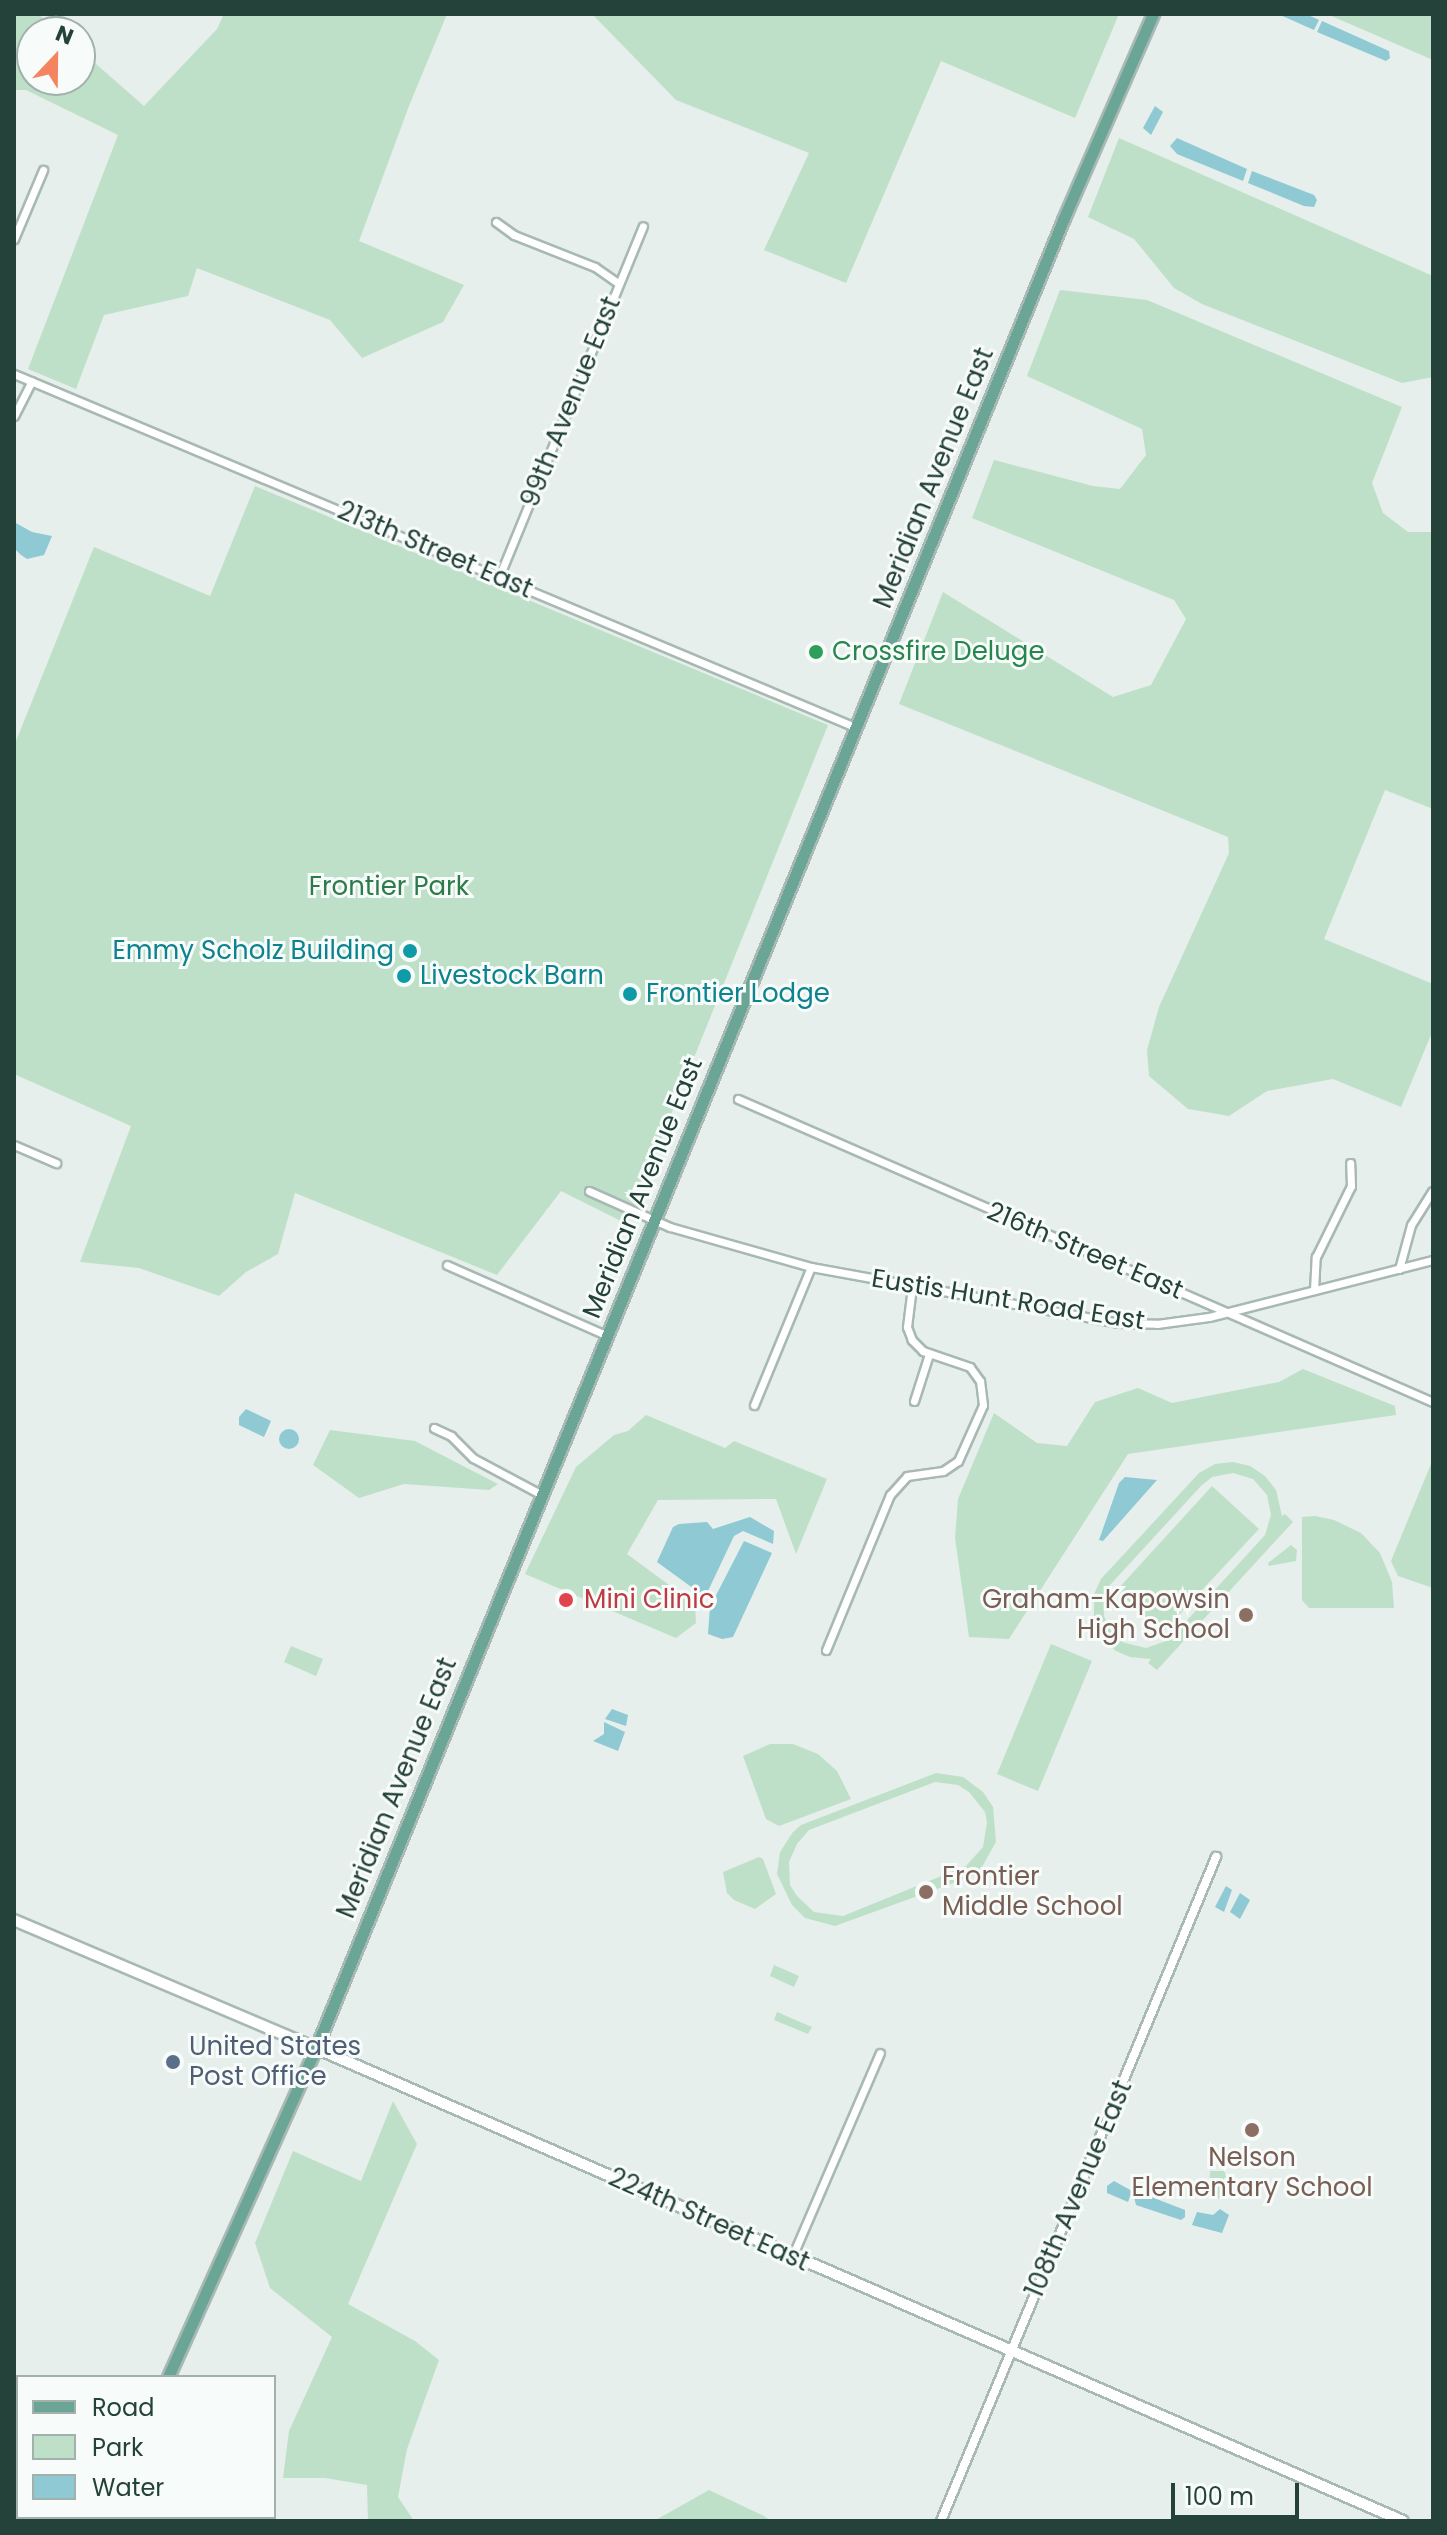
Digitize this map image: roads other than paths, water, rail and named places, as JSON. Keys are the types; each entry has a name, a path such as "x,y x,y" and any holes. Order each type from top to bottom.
{"main road":[{"name":"Meridian Avenue East","path":"169,2375 316,2048 1067,210 1153,14"},
{"name":"224th Street East","path":"14,1920 316,2048 1403,2521"}],"street":[{"path":"14,239 43,170"},
{"path":"496,222 514,235 595,267 619,284"},
{"name":"99th Avenue East","path":"499,577 643,226"},
{"name":"213th Street East","path":"14,374 855,727"},
{"path":"14,416 32,381"},
{"name":"216th Street East","path":"738,1099 1433,1402"},
{"path":"14,1145 56,1163"},
{"path":"1314,1290 1316,1257 1351,1186 1350,1163"},
{"name":"Eustis Hunt Road East","path":"589,1191 654,1221 811,1267 1129,1324 1171,1323 1433,1260"},
{"path":"1399,1269 1411,1225 1432,1191"},
{"path":"447,1265 606,1335"},
{"path":"754,1405 811,1267"},
{"path":"826,1650 895,1486 915,1473 950,1467 958,1461 976,1427 983,1405 980,1381 962,1362 929,1354 912,1340 907,1327 912,1287"},
{"path":"914,1401 929,1354"},
{"path":"434,1428 451,1436 486,1467 540,1494"},
{"name":"108th Avenue East","path":"941,2521 1216,1857"},
{"path":"792,2257 880,2053"}],"water":[{"path":"1278,14 1306,14 1319,20 1314,30"},
{"path":"1322,21 1389,51 1390,58 1386,61 1317,32"},
{"path":"1155,106 1163,112 1151,135 1143,128"},
{"path":"1177,138 1247,169 1243,181 1177,154 1170,146"},
{"path":"1252,171 1314,195 1317,200 1314,207 1304,206 1248,183"},
{"path":"14,522 32,532 52,536 44,555 27,559 14,548"},
{"path":"246,1409 271,1421 264,1437 239,1425 239,1417"},
{"path":"285,1429 293,1429 299,1439 293,1449 285,1449 279,1443 279,1435"},
{"path":"1125,1477 1157,1480 1103,1541 1099,1540 1119,1483"},
{"path":"750,1517 774,1531 773,1544 743,1531 734,1536 707,1593 701,1594 657,1562 673,1527 679,1524 707,1522 713,1529"},
{"path":"744,1541 772,1553 733,1637 722,1639 708,1634 710,1607"},
{"path":"612,1709 628,1715 626,1726 605,1719"},
{"path":"604,1722 625,1732 618,1751 593,1741 604,1734"},
{"path":"1226,1886 1232,1890 1224,1912 1215,1907"},
{"path":"1240,1893 1250,1900 1240,1919 1230,1912"},
{"path":"1114,2181 1132,2191 1128,2202 1107,2193 1107,2186"},
{"path":"1141,2193 1185,2210 1185,2217 1181,2220 1136,2205 1134,2197"},
{"path":"1220,2209 1229,2215 1222,2233 1192,2225 1197,2212 1213,2215"}],"place":[{"name":"Crossfire Deluge","path":"816,652"},
{"name":"Emmy Scholz Building","path":"410,951"},
{"name":"Livestock Barn","path":"404,976"},
{"name":"Frontier Lodge","path":"630,994"},
{"name":"Mini Clinic","path":"566,1600"},
{"name":"Graham-Kapowsin High School","path":"1246,1615"},
{"name":"Frontier Middle School","path":"926,1892"},
{"name":"United States Post Office","path":"173,2062"},
{"name":"Nelson Elementary School","path":"1252,2130"}],"park label":[{"name":"Frontier Park","path":"389,887"}]}
